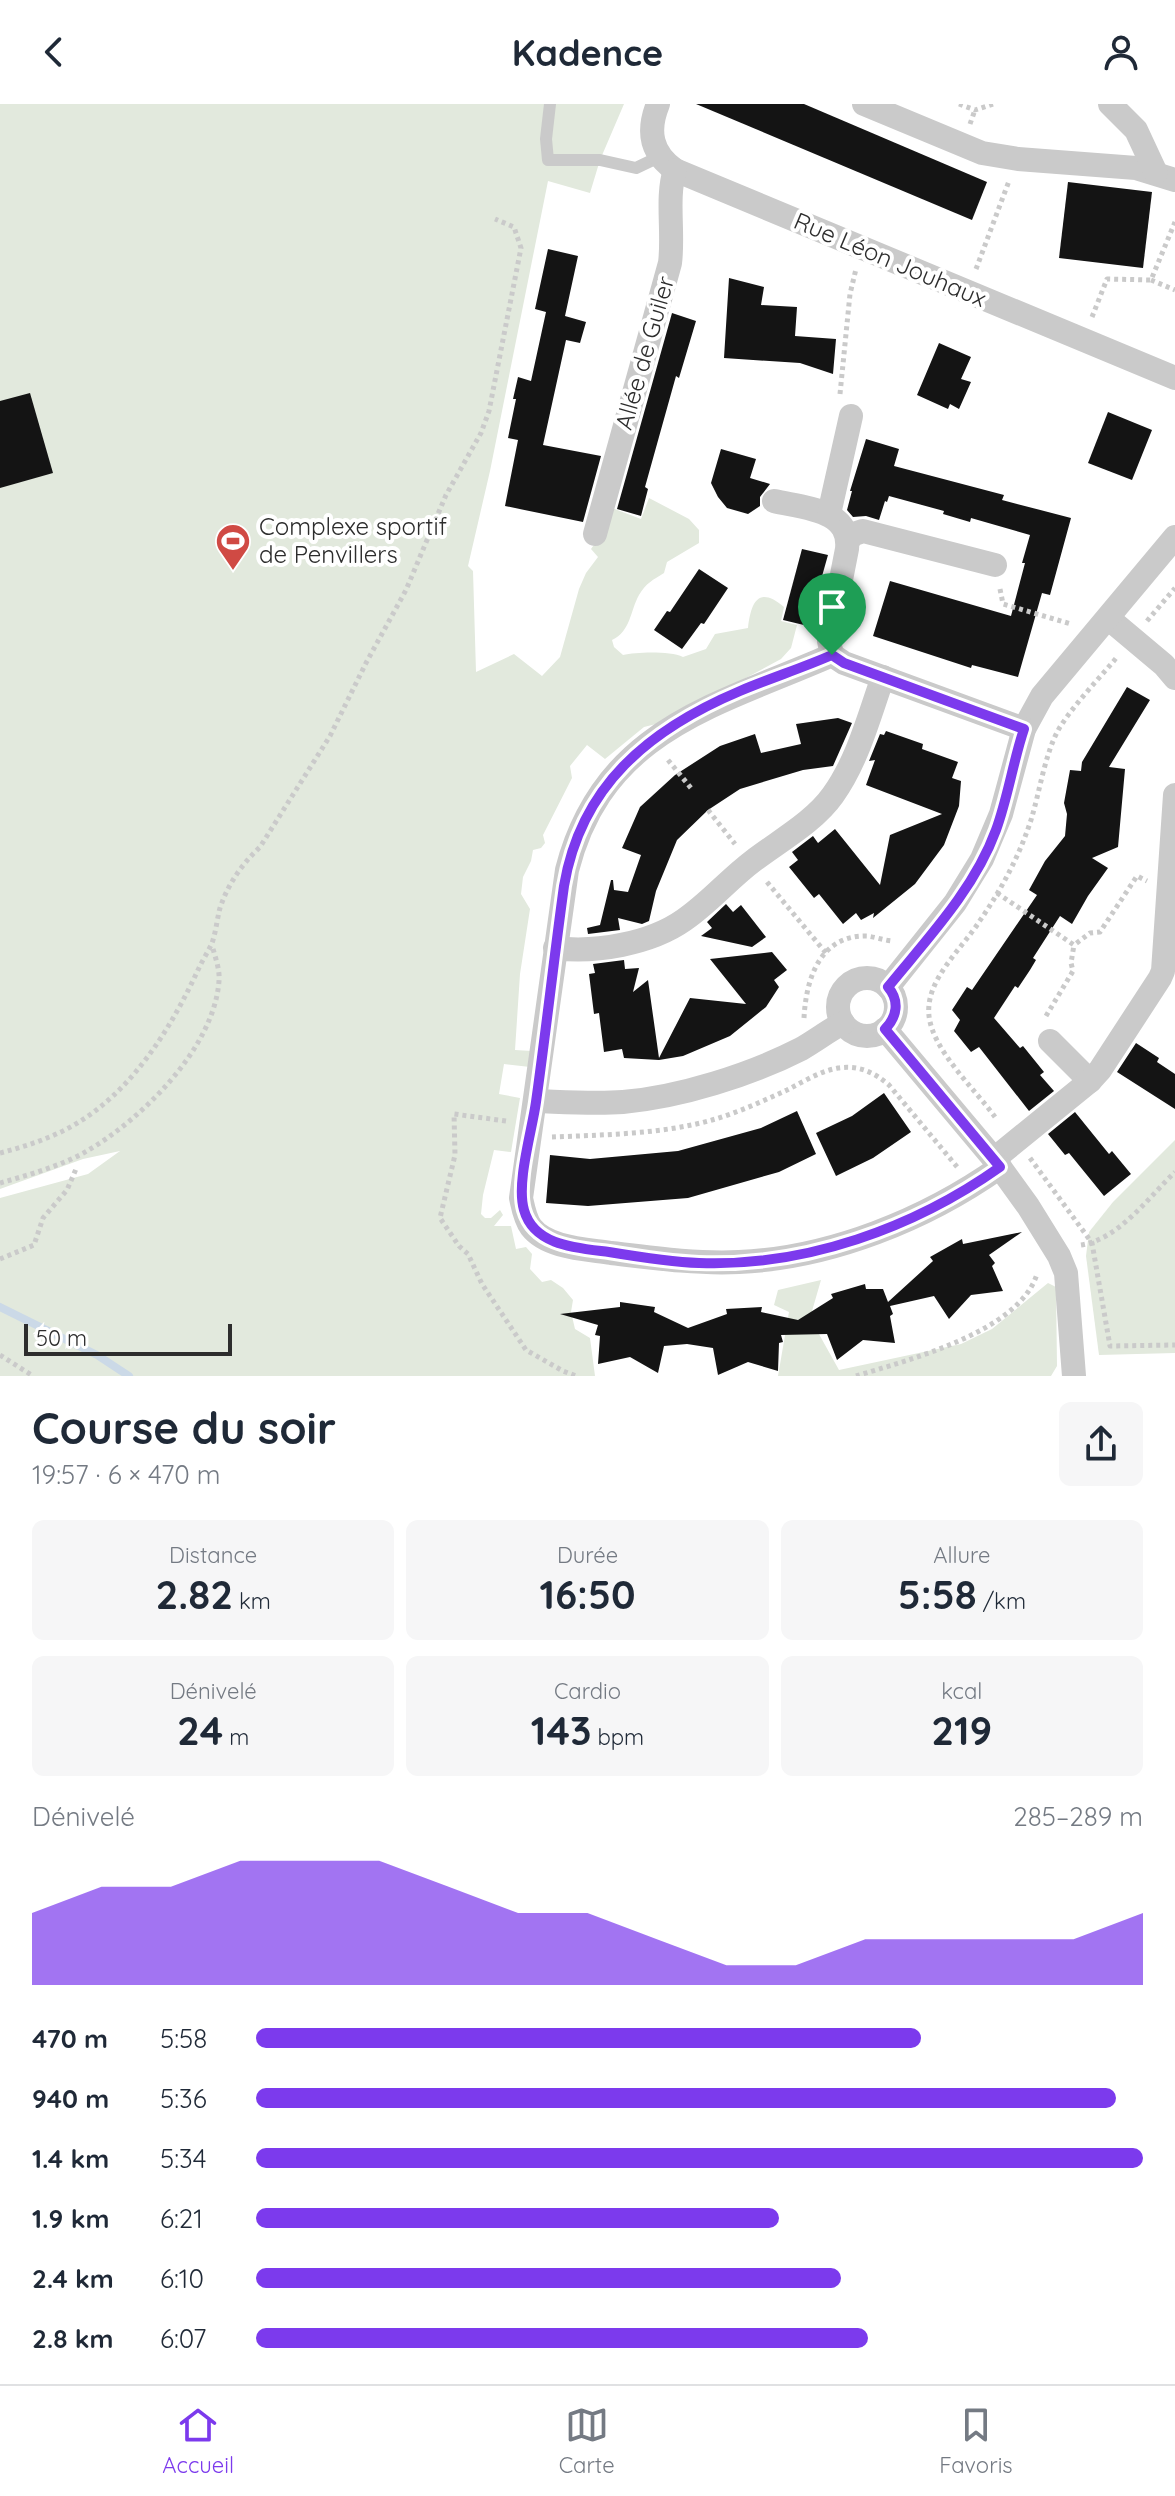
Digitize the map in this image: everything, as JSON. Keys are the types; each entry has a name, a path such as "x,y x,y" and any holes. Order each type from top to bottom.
{"street":[{"path":"658,104 652,134 667,163"},
{"path":"864,104 973,150 1018,159 1136,168 1166,176"},
{"path":"1110,104 1136,130 1166,176"},
{"name":"Allée de Guiler","path":"595,534 670,263 673,239 672,181 667,163"},
{"name":"Rue Léon Jouhaux","path":"667,163 967,293 1175,378"},
{"path":"653,247 671,214"},
{"path":"829,514 851,416"},
{"path":"774,501 829,514 842,525 848,540 830,634 832,655"},
{"path":"848,540 863,531 995,565"},
{"path":"888,987 955,903 990,845 1024,729 1054,680 1175,537"},
{"path":"1108,618 1175,678"},
{"path":"832,655 844,663 1024,729"},
{"path":"832,655 719,701 679,721 652,740 618,771 582,823 567,870 521,1198 530,1226 542,1236 583,1249 698,1263 788,1257 852,1240 902,1221 974,1186 1015,1142 1090,1081 1160,978 1163,971 1175,795"},
{"path":"555,948 579,950 621,944 667,929 683,921 799,827 827,803 839,786 857,750 883,677"},
{"path":"870,978 888,987 896,1007 892,1022 885,1029 872,1036 863,1036 855,1034 843,1023 838,1005 852,982 870,978"},
{"path":"537,1101 623,1102 667,1095 726,1078 802,1048 843,1023"},
{"path":"885,1029 997,1163 1059,1256 1066,1273 1074,1376"},
{"path":"1050,1041 1090,1081"}],"lane":[{"path":"550,104 546,139 548,160 600,160 636,168 667,163"}],"path":[{"path":"962,105 975,110 993,104"},
{"path":"967,293 1018,159"},
{"path":"0,1153 25,1147 77,1124 102,1106 134,1072 183,1001 211,944 221,906 234,879 246,860 260,847 330,736 406,590 446,495 481,433 489,411 521,248 514,227 495,219"},
{"path":"1151,280 1175,222"},
{"path":"851,416 839,409 850,294 862,246"},
{"path":"1084,340 1107,279 1151,280 1175,290"},
{"path":"995,565 1003,604 1077,626 1090,639"},
{"path":"1175,588 1078,702 1060,728 1049,754 1025,838 996,893 938,980 929,1014 940,1045 1015,1142 1037,1165 1092,1243 1110,1346 1175,1345"},
{"path":"652,740 691,788"},
{"path":"1050,1041 1053,1027 1043,1020 1073,971 1074,945 1090,933 1100,932 1137,876 1145,881 1168,882"},
{"path":"996,893 1074,945"},
{"path":"814,1076 795,1036 804,1021 806,991 815,967 826,953 841,942 867,936 891,942 904,938 918,950"},
{"path":"0,1183 85,1152 148,1104 179,1070 197,1045 216,997 220,971 211,944"},
{"path":"576,1376 526,1350 482,1284 468,1254 440,1218 455,1155 454,1114 514,1122 513,1132 542,1138 684,1126 713,1120 764,1101 814,1076 841,1068 856,1068 871,1072 889,1085 966,1177 997,1163"},
{"path":"0,1259 34,1245 43,1218 67,1190 76,1169"},
{"path":"1092,1243 1110,1234 1175,1172"},
{"path":"856,1376 948,1347 994,1322 1026,1294 1042,1266 1059,1256"},
{"path":"0,1355 33,1376"}],"shaded area":[{"name":"Complexe sportif de Penvillers","path":"0,104 624,104 600,160 590,193 548,181 468,566 473,571 476,672 514,654 542,676 560,657 579,589 598,557 591,549 612,508 641,519 649,498 689,519 699,530 699,543 667,562 664,573 642,591 627,626 612,640 614,647 623,655 653,653 683,657 706,649 715,634 748,628 751,611 762,597 768,597 784,607 781,621 797,625 791,648 781,659 664,722 644,727 605,759 587,745 570,766 572,778 543,835 545,843 533,850 523,877 521,894 530,909 520,974 515,1050 532,1051 530,1067 504,1064 499,1094 520,1098 511,1152 494,1150 481,1214 491,1218 500,1210 503,1215 494,1226 511,1226 516,1249 526,1247 532,1254 530,1269 542,1282 551,1280 563,1288 573,1300 571,1312 575,1329 590,1338 595,1376 0,1376 0,1198 88,1174 120,1151 83,1159 0,1189"},
{"path":"1175,1140 1175,1353 1099,1355 1086,1256 1089,1232 1113,1202"},
{"path":"821,1280 810,1318 839,1370 961,1344 992,1329 1048,1283 1056,1287 1057,1366 1051,1376 778,1376 789,1312 774,1305 778,1290"}],"building":[{"path":"696,104 804,104 987,182 972,220"},
{"path":"1068,182 1152,192 1143,268 1059,258"},
{"path":"548,249 578,256 565,316 586,322 580,343 566,340 543,445 601,456 583,522 505,506 518,440 508,438 516,399 513,399 518,377 531,381 546,312 535,309"},
{"path":"729,278 764,287 761,305 797,307 795,336 836,339 833,374 800,363 724,358"},
{"path":"672,313 696,321 679,378 676,376 645,487 648,489 641,516 617,509"},
{"path":"939,343 971,357 961,379 971,382 959,409 950,404 948,409 917,395"},
{"path":"30,393 53,473 0,488 0,401"},
{"path":"1108,412 1152,430 1132,480 1088,463"},
{"path":"866,439 899,449 894,466 1004,495 1002,500 1071,518 1050,595 1042,593 1018,677 972,665 971,668 873,636 890,581 1011,616 1030,535 971,518 970,522 943,514 944,511 889,496 879,520 866,516 853,517 847,510 850,491"},
{"path":"721,449 756,459 750,478 770,484 760,497 760,506 748,514 727,508 711,483"},
{"path":"802,549 828,555 808,626 783,620"},
{"path":"699,569 728,588 704,624 701,623 682,649 654,630"},
{"path":"1127,687 1150,700 1109,767 1125,769 1118,847 1092,858 1108,868 1072,924 1060,916 1033,958 1036,960 1030,970 994,1018 1020,1048 1023,1046 1044,1072 1040,1075 1054,1091 1029,1111 979,1047 971,1052 954,1031 960,1020 952,1010 967,987 972,990 1037,895 1029,890 1045,861 1065,836 1067,814 1064,803 1070,770 1081,771 1082,762"},
{"path":"838,718 852,723 833,766 803,770 740,789 708,810 677,840 656,891 649,921 642,924 618,918 620,930 588,934 587,928 600,925 611,880 614,890 628,892 641,855 622,848 640,807 675,775 720,746 755,734 761,753 801,744 796,724"},
{"path":"886,731 923,744 922,749 958,762 952,778 961,781 959,806 944,845 915,884 873,918 874,913 861,920 856,913 843,924 819,894 814,898 789,867 798,860 792,852 813,836 818,843 835,829 880,885 890,835 942,814 866,785 875,760 869,761 880,734 884,735"},
{"path":"726,904 733,912 741,905 766,937 752,947 701,936 712,928 707,922"},
{"path":"772,952 787,970 774,980 779,987 766,1007 730,1036 683,1056 659,1060 624,1058 622,1049 604,1052 599,1013 594,1014 589,974 595,973 593,964 624,960 625,969 639,968 633,992 648,980 659,1058 690,998 746,1004 710,959"},
{"path":"1136,1043 1159,1058 1157,1062 1175,1074 1175,1109 1117,1072"},
{"path":"884,1093 911,1132 873,1158 836,1176 816,1133 852,1116"},
{"path":"797,1111 816,1154 779,1172 688,1198 588,1206 546,1203 550,1155 590,1159 678,1151 761,1128"},
{"path":"1075,1112 1109,1154 1112,1151 1131,1174 1104,1196 1069,1153 1065,1155 1048,1134"},
{"path":"1022,1232 989,1255 995,1263 992,1266 1003,1291 971,1295 949,1319 934,1296 890,1306 895,1343 863,1340 837,1360 827,1334 781,1335 783,1342 779,1343 778,1371 748,1362 718,1375 713,1348 687,1344 664,1346 658,1373 630,1357 598,1364 600,1336 595,1335 598,1325 560,1314 620,1307 620,1302 655,1307 654,1312 688,1328 727,1314 726,1309 762,1307 761,1312 798,1320 833,1298 831,1294 865,1284 866,1289 883,1289 888,1302 933,1261 930,1257 962,1239 963,1244"}],"waterway":[{"path":"0,1307 97,1355 129,1376"}],"place":[{"name":"Complexe sportif de Penvillers","path":"233,572"}],"route":[{"path":"832,655 844,663 1024,729 996,832 955,903 888,987 896,1007 892,1022 885,1029 1000,1167 961,1193 890,1226 820,1249 762,1261 698,1263 650,1258 583,1249 542,1236 530,1226 523,1209 521,1189 537,1101 564,886 582,823 603,790 628,760 679,721 742,691 832,655"}]}
